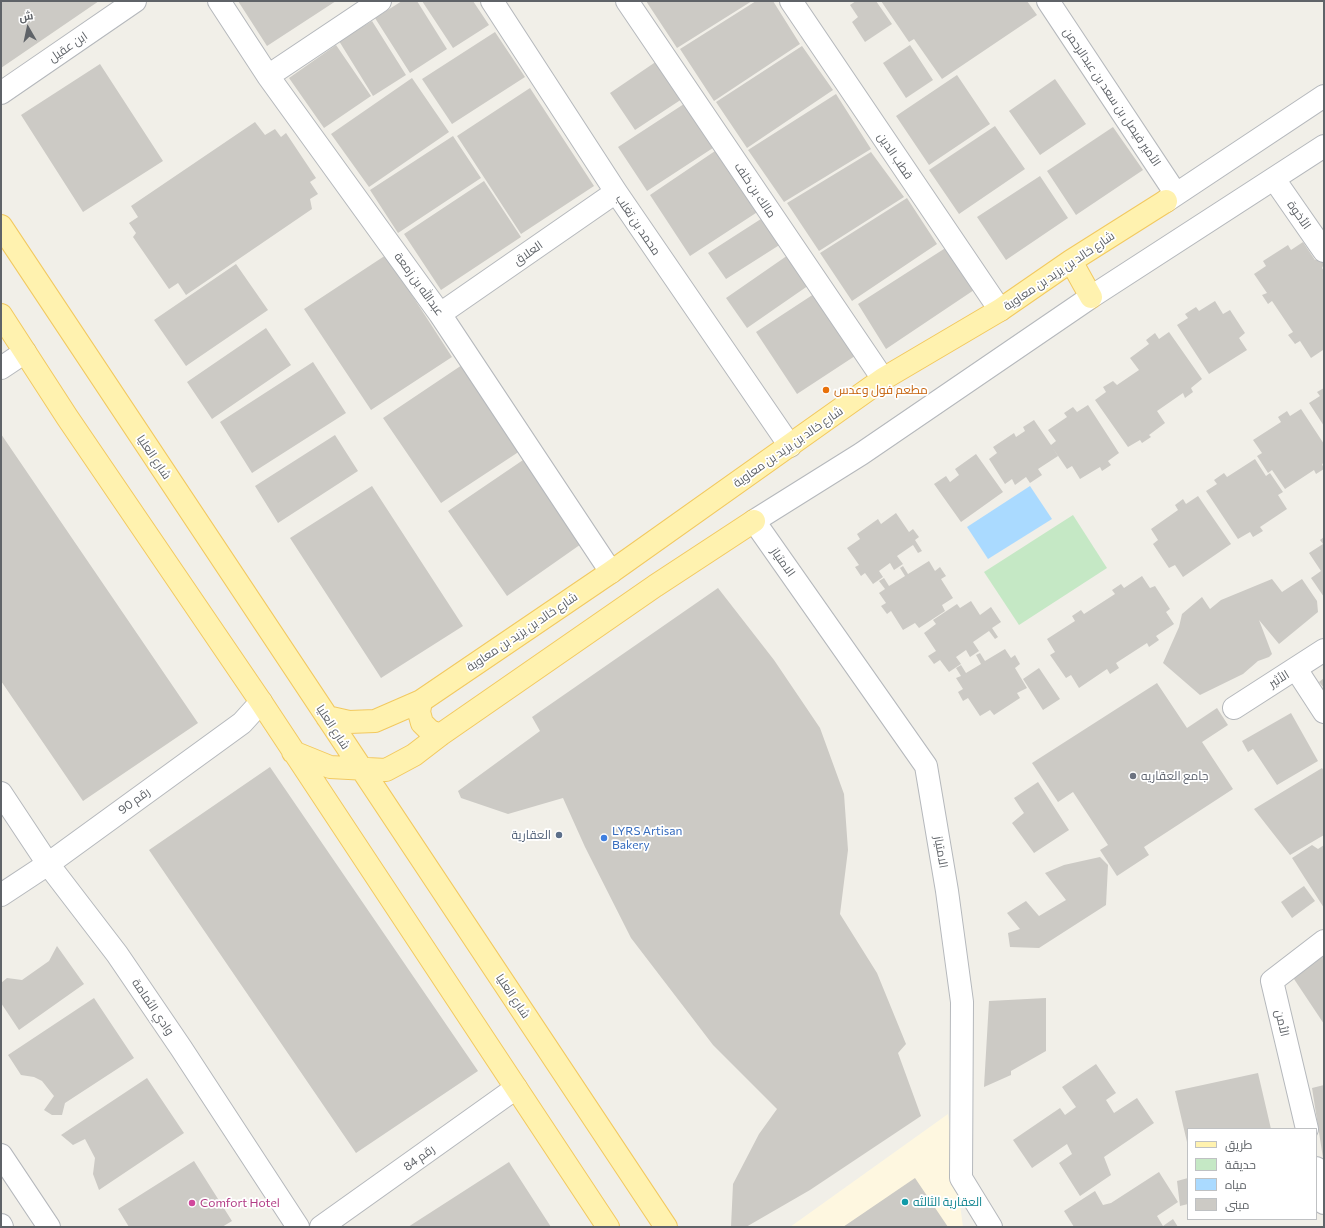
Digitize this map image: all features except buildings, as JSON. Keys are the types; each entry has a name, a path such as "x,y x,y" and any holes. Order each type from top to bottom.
{"main road":[{"name":"شارع خالد بن يزيد بن معاوية","path":"327,717 349,722 375,721 421,701 611,572 883,379 1000,310 1071,261 1171,197"},
{"name":"شارع العليا","path":"1,226 666,1227"},
{"path":"1071,261 1091,297"},
{"path":"1,315 261,702 608,1227"},
{"path":"293,752 330,767 362,770 386,770 414,755 440,735 655,586 754,521"},
{"path":"421,701 419,712 422,723 430,731 440,735"}],"street":[{"name":"ابن عقيل","path":"1,93 135,1"},
{"name":"عبدالله بن زمعة","path":"219,1 268,76 440,314 611,572"},
{"path":"268,76 380,1"},
{"name":"محمد بن تغلب","path":"492,1 616,192 790,446"},
{"name":"مالك بن خلف","path":"627,1 883,379"},
{"name":"قطب الدين","path":"791,1 1000,310"},
{"name":"الأمير فيصل بن سعد بن عبدالرحمن","path":"1048,1 1171,197"},
{"name":"شارع خالد بن يزيد بن معاوية","path":"1171,197 1324,96"},
{"path":"754,521 861,454 1091,297 1324,146"},
{"name":"الأخوة","path":"1274,179 1324,251"},
{"name":"العلاق","path":"440,314 616,192"},
{"path":"1,368 25,352"},
{"name":"الامتياز","path":"754,521 926,766 948,891 962,1002 961,1178 992,1227"},
{"name":"الأثير","path":"1234,708 1324,650"},
{"path":"1296,669 1324,712"},
{"name":"رقم 90","path":"1,895 48,864 242,723 261,702"},
{"name":"وادي الثمامة","path":"1,792 48,864 117,954 181,1048 298,1227"},
{"name":"الأمن","path":"1307,1128 1272,981 1324,941"},
{"name":"رقم 84","path":"324,1226 516,1088"},
{"path":"1,1155 49,1227"},
{"path":"1317,1172 1324,1203"}],"shaded area":[{"path":"948,1114 963,1227 790,1227"}],"green space":[{"path":"1073,515 1107,568 1019,625 984,572"}],"water":[{"path":"1030,486 1052,519 988,559 967,527"}],"place":[{"name":"مطعم فول وعدس","path":"826,390"},
{"name":"جامع العقاريه","path":"1133,776"},
{"name":"العقارية","path":"559,835"},
{"name":"LYRS Artisan Bakery","path":"604,838"},
{"name":"العقارية الثالثه","path":"905,1202"},
{"name":"Comfort Hotel","path":"192,1203"}]}
